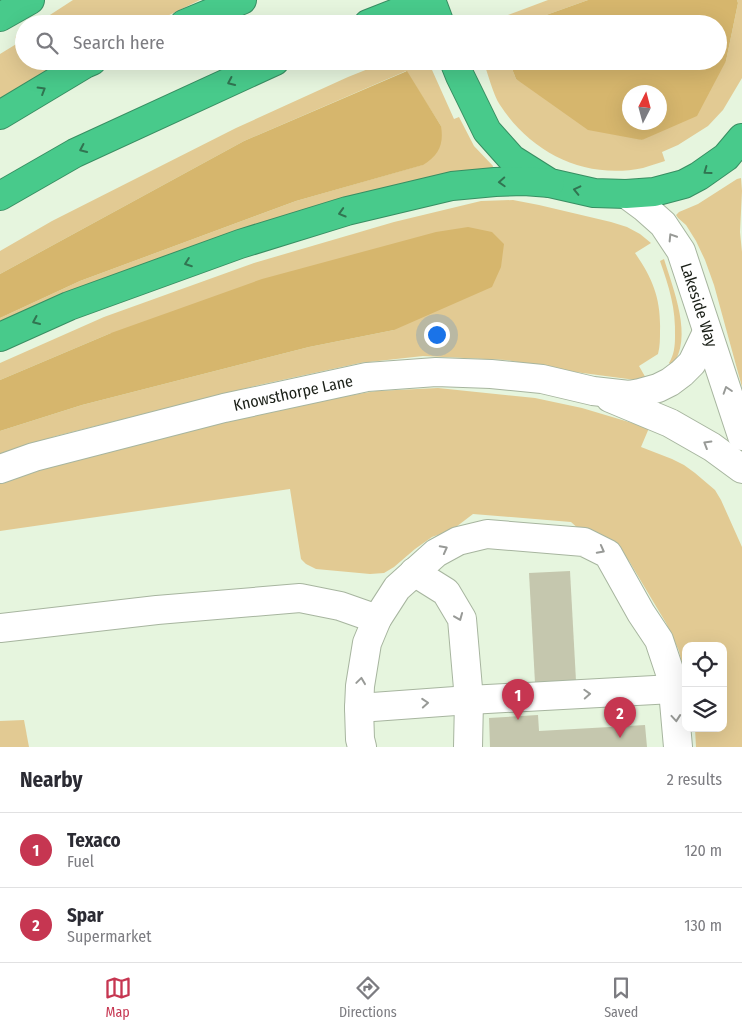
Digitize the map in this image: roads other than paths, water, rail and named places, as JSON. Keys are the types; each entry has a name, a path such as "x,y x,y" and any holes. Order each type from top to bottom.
{"highway":[{"path":"0,17 30,0"},
{"path":"206,15 242,0"},
{"path":"391,15 430,0 436,15"},
{"path":"0,115 75,70"},
{"path":"0,196 75,152 255,70"},
{"path":"457,70 487,131 512,160 550,183"},
{"path":"0,337 69,306 213,253 347,211 452,186 514,182 550,183 594,193 626,194 654,192 684,184 699,176 726,157 742,138"}],"street":[{"name":"Lakeside Way","path":"626,194 663,224 680,251 742,436"},
{"name":"Knowsthorpe Lane","path":"0,469 34,457 205,413 367,377 436,372 490,374 542,379 593,391 629,395 658,388 682,373 692,362 707,332"},
{"name":"Knowsthorpe Lane","path":"593,391 670,423 712,447 742,469"},
{"path":"362,747 360,739 360,686 367,643 377,619 397,588 436,553 458,541 487,534 584,542 608,554 658,640 672,679 678,747"},
{"path":"414,572 446,592 462,619 469,700 468,747"},
{"path":"0,628 157,610 300,598 340,606 377,619"},
{"path":"359,708 673,689"}],"place":[{"name":"Texaco","path":"518,720"},
{"name":"Spar","path":"620,738"}]}
